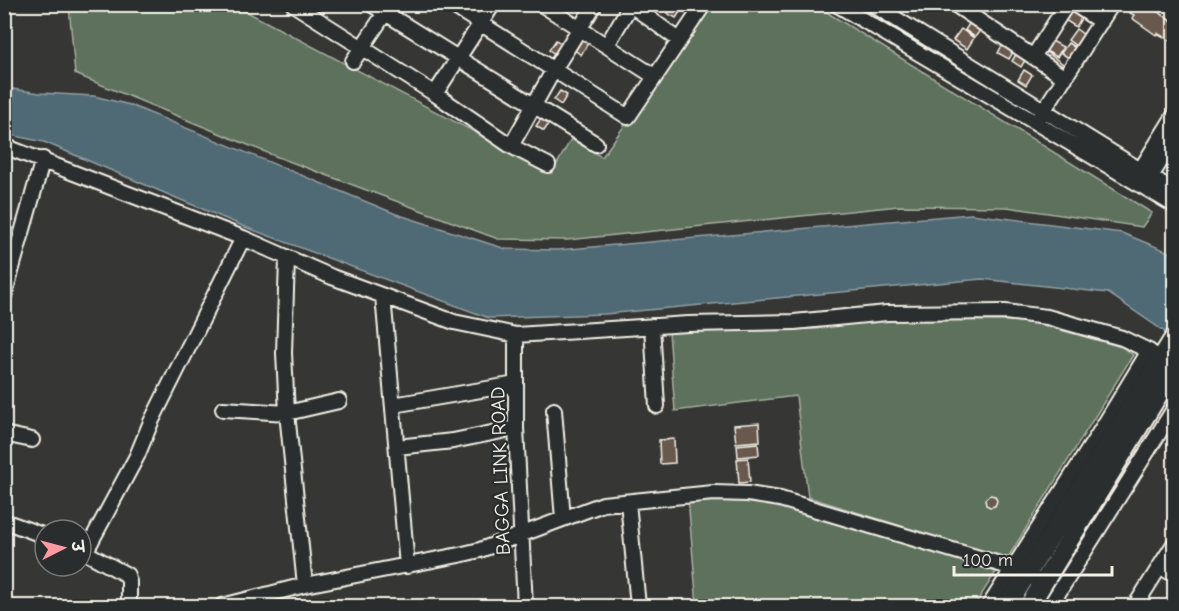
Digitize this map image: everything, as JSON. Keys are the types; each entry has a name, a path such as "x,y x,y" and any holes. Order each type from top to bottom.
{"main road":[{"path":"1007,606 1167,362"},
{"path":"1028,575 1029,606"}],"street":[{"path":"293,4 435,94 511,146 549,165"},
{"path":"371,4 388,9 459,58 596,144"},
{"path":"450,4 628,117 704,4"},
{"path":"435,94 493,4"},
{"path":"541,4 654,76"},
{"path":"511,146 553,71 595,4"},
{"path":"836,4 1035,123 1142,179 1174,191"},
{"path":"954,4 1065,78"},
{"path":"1033,57 1067,4"},
{"path":"1074,4 1101,22"},
{"path":"1035,123 1112,4"},
{"path":"607,45 631,5 679,40"},
{"path":"866,24 875,5 1044,110 1142,179 1174,205"},
{"path":"353,61 388,9"},
{"path":"1142,179 1174,116"},
{"path":"1142,179 1174,139"},
{"path":"4,146 43,159 243,238 287,259 383,296 454,322 516,335 652,326 794,322 887,313 1005,312 1047,317 1122,338 1167,362 1101,430 1028,575 989,606"},
{"path":"4,296 43,159"},
{"path":"93,534 134,462 151,422 243,238"},
{"path":"287,259 284,353 287,413 305,585"},
{"path":"383,296 407,566"},
{"path":"652,326 657,406"},
{"name":"BAGGA LINK ROAD","path":"516,335 516,428 525,606"},
{"path":"393,405 516,384"},
{"path":"223,409 287,413 339,401"},
{"path":"1050,606 1174,409"},
{"path":"554,410 563,519"},
{"path":"397,447 453,441 516,428"},
{"path":"4,434 32,440"},
{"path":"222,606 305,585 480,550 603,504 713,494 748,494 780,499 1028,575"},
{"path":"628,502 638,606"},
{"path":"4,521 33,532"},
{"path":"1135,606 1174,544"},
{"path":"93,556 127,575 129,606"},
{"path":"1160,566 1174,575"}],"green space":[{"path":"69,5 234,5 552,173 571,139 602,157 711,5 815,5 1152,213 1142,227 1007,207 899,206 567,240 498,239 275,156 75,74"},
{"path":"869,319 1028,321 1122,347 1133,355 1007,559 808,497 796,396 675,411 669,332 816,329"},
{"path":"688,498 756,501 819,515 998,569 974,606 697,606"}],"water":[{"path":"5,88 40,93 94,96 130,105 396,214 506,249 558,250 971,214 1122,233 1174,254 1174,338 1108,293 982,279 605,314 489,318 245,227 44,142 5,134"}],"building":[{"path":"672,4 682,9 676,18 667,13"},
{"path":"1134,4 1146,4 1174,22 1174,35 1171,41 1157,33 1156,35 1132,18 1134,15 1130,13"},
{"path":"1071,10 1082,17 1076,27 1065,20"},
{"path":"971,21 982,28 975,37 965,30"},
{"path":"961,29 974,38 967,49 953,40"},
{"path":"1076,29 1087,37 1079,48 1068,40"},
{"path":"580,37 588,43 581,55 572,48"},
{"path":"556,40 565,46 558,56 549,50"},
{"path":"1052,41 1063,47 1057,57 1046,51"},
{"path":"1004,42 1015,48 1009,59 998,53"},
{"path":"1068,43 1079,50 1072,60 1061,53"},
{"path":"1018,51 1027,57 1021,67 1012,61"},
{"path":"1046,52 1066,66 1061,73 1041,59"},
{"path":"1024,70 1032,75 1026,85 1018,80"},
{"path":"560,91 567,95 561,105 554,100"},
{"path":"544,114 552,119 544,131 536,126"},
{"path":"759,423 760,441 736,443 734,425"},
{"path":"674,439 675,463 660,464 659,440"},
{"path":"758,443 759,455 738,457 737,445"},
{"path":"748,458 750,482 739,483 737,459"},
{"path":"990,495 995,496 997,501 995,506 986,505 985,499"}]}
